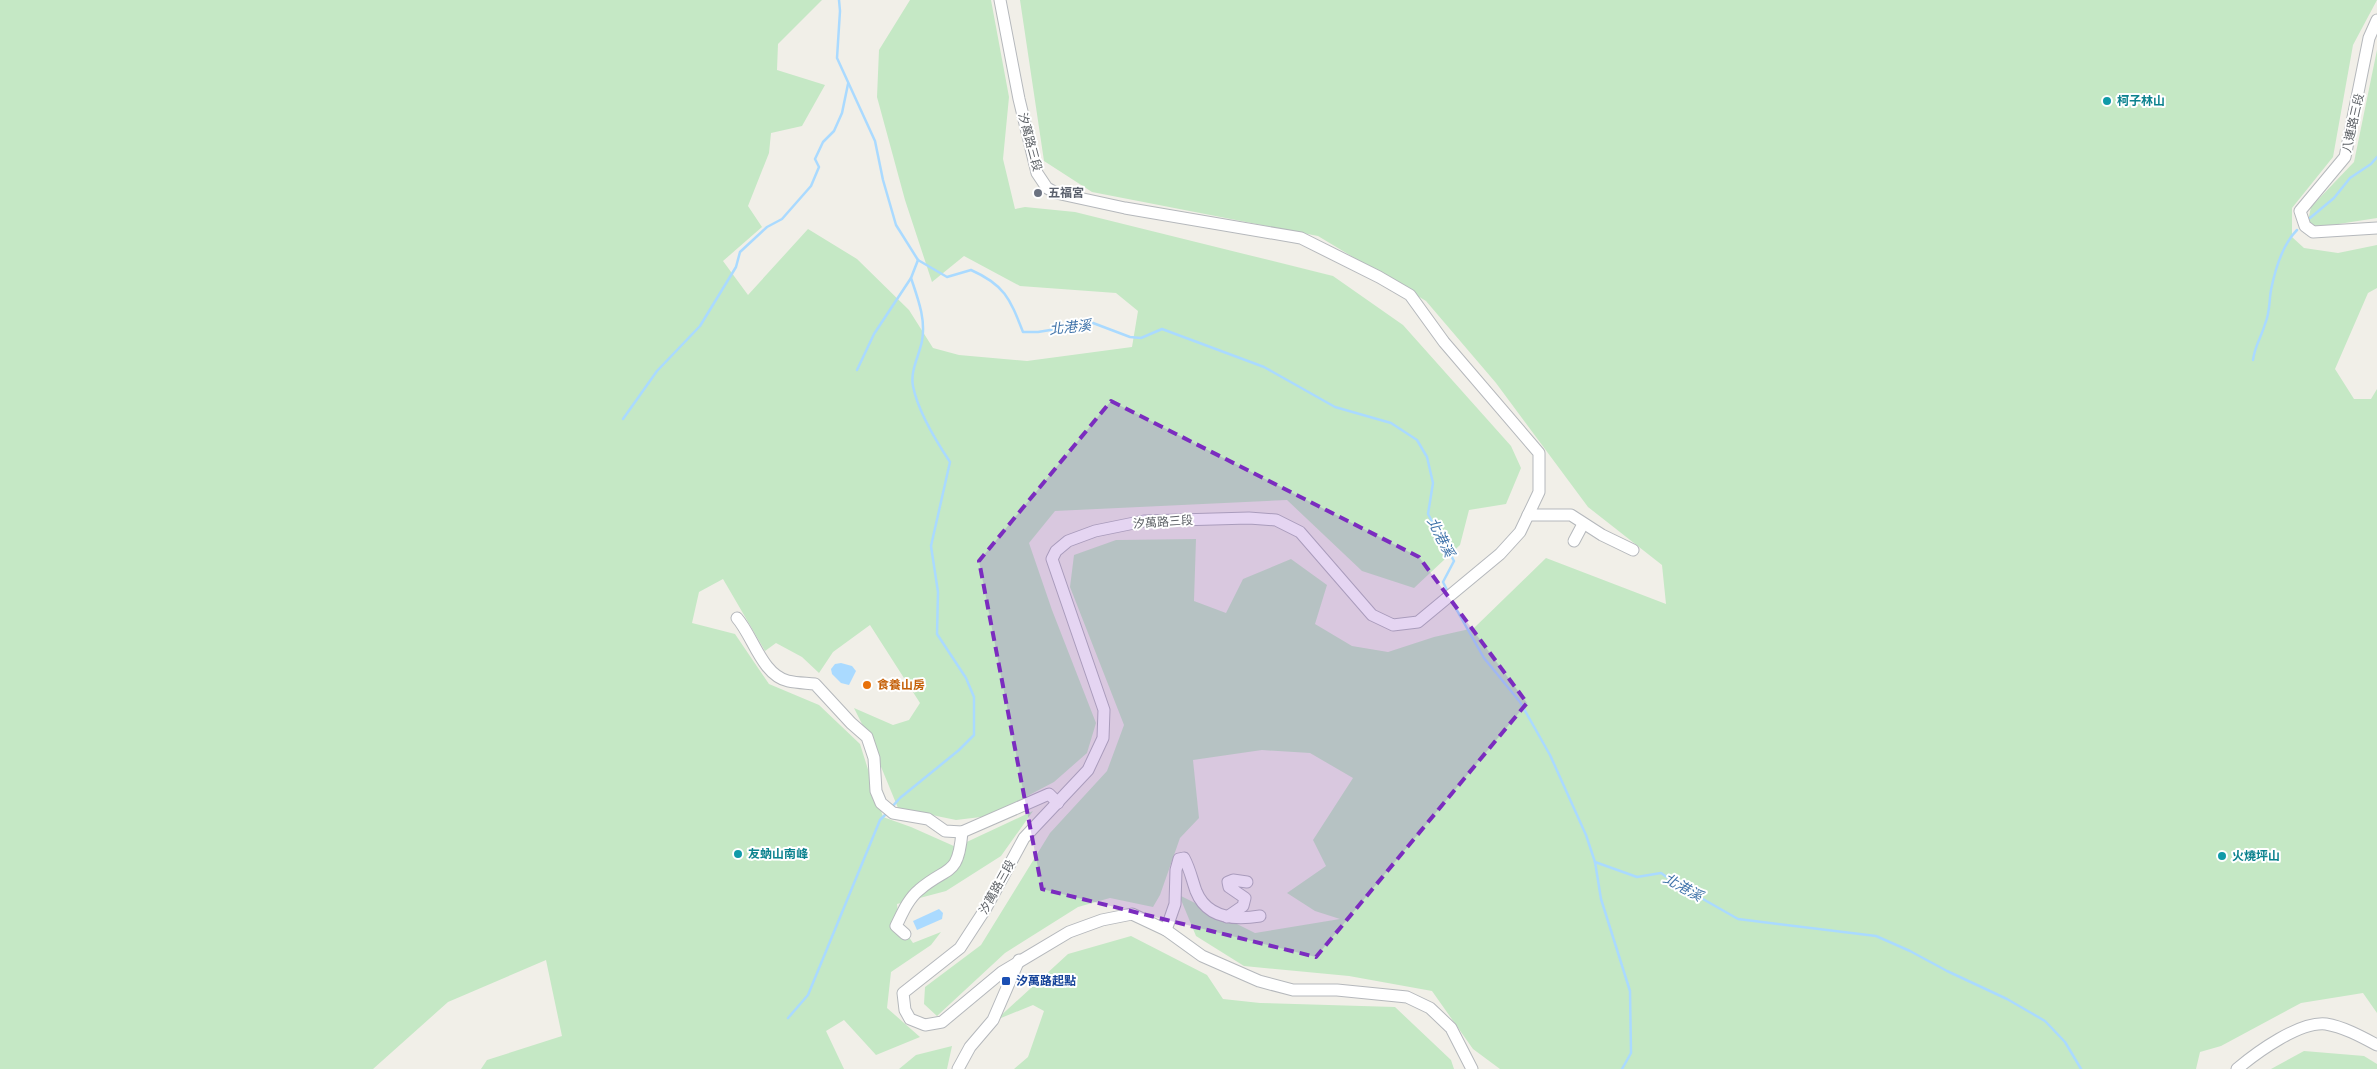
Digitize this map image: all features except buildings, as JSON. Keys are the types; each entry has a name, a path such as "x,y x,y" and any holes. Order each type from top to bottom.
{"street":[{"name":"汐萬路三段","path":"1000,0 1032,155 1037,173 1047,188 1056,193 1125,208 1301,238 1379,277 1410,295 1444,342 1539,453 1539,492 1520,532 1500,554 1418,622 1393,625 1372,614 1300,532 1276,520 1249,518 1144,521 1095,531 1068,541 1056,551 1052,559 1104,710 1105,725 1103,738 1088,770 1024,838 986,908 960,948 903,993 905,1010 910,1020 925,1025 942,1022 1019,960 1069,932 1102,920 1132,914 1166,930 1202,956 1259,981 1293,990 1337,990 1407,997 1430,1008 1451,1028 1472,1069"},
{"name":"八連路三段","path":"2377,20 2369,38 2345,157 2300,211 2304,226 2313,232 2377,228"},
{"path":"1528,515 1572,515 1583,524 1632,550"},
{"path":"1574,541 1583,524"},
{"path":"737,618 746,628 763,663 786,680 815,684 851,723 867,737 874,758 876,791 881,803 893,814 928,819 945,831 962,832 1049,794 1058,804"},
{"path":"905,934 896,926 908,903 919,890 951,869 957,862 961,852 962,832"},
{"path":"1166,930 1175,904 1176,870 1179,859 1184,858 1196,894 1216,913 1238,919 1260,916"},
{"path":"1227,917 1243,906 1245,898 1229,888 1228,882 1233,880 1247,882"},
{"path":"958,1069 970,1047 993,1020 1019,960"},
{"path":"2238,1069 2268,1047 2304,1026 2326,1024 2359,1035 2377,1045"}],"highlighted area":[{"path":"1111,401 1419,557 1527,703 1316,957 1042,889 979,561"}],"green space":[{"path":"0,0 822,0 778,44 777,70 825,85 802,126 771,133 769,153 748,206 762,227 723,261 748,295 808,229 857,259 909,310 933,348 959,355 1027,361 1132,347 1138,311 1116,293 1020,286 964,256 932,282 905,200 877,97 879,50 910,0 991,0 1009,97 1003,159 1015,209 1025,207 1075,212 1333,276 1403,325 1511,446 1521,468 1506,504 1469,510 1460,545 1414,588 1362,571 1287,500 1055,511 1029,543 1052,610 1096,723 1087,753 1054,782 989,816 956,820 898,808 870,740 854,708 893,725 909,720 920,703 870,625 833,652 819,673 802,657 776,643 765,651 723,579 699,592 692,623 735,634 769,684 819,705 860,744 883,817 956,847 1033,811 1001,856 946,891 897,904 899,923 913,943 941,932 931,945 891,972 887,1008 920,1037 876,1055 844,1020 826,1031 844,1069 481,1069 487,1060 562,1036 546,960 448,1002 373,1069 0,1069"},
{"path":"1020,0 2377,0 2353,45 2333,157 2292,208 2292,237 2304,248 2338,253 2377,245 2377,288 2368,293 2335,369 2354,399 2371,399 2377,389 2377,1013 2363,993 2301,1003 2221,1046 2200,1052 2196,1069 1500,1069 1473,1049 1432,991 1349,976 1244,966 1196,936 1179,895 1255,933 1340,919 1315,911 1287,893 1326,866 1313,840 1353,778 1310,753 1262,750 1193,760 1199,818 1180,838 1160,895 1153,907 1110,898 1078,907 1005,953 937,1016 924,1004 925,987 981,945 1050,833 1107,771 1124,725 1070,587 1074,555 1116,540 1196,539 1194,601 1226,613 1243,579 1291,559 1327,585 1315,624 1352,646 1388,652 1434,637 1474,628 1546,558 1666,604 1662,565 1588,507 1496,383 1426,301 1318,236 1092,192 1044,161"},
{"path":"2377,50 2377,218 2313,228 2308,221 2311,207 2354,162"},
{"path":"1131,936 1207,975 1223,999 1260,1003 1395,1007 1451,1060 1454,1069 1014,1069 1028,1057 1044,1011 1033,1005 996,1020 1068,954"},
{"path":"952,1046 947,1069 899,1069 916,1055"},
{"path":"2304,1051 2364,1056 2377,1064 2377,1069 2271,1069"}],"water":[{"path":"841,663 852,666 856,671 849,685 841,683 832,674 831,669 835,664"},
{"path":"939,909 943,913 942,919 917,930 913,921"}],"waterway":[{"name":"北港溪","path":"839,0 837,58 875,141 883,180 896,225 918,260 947,277 971,270 992,281 1010,302 1023,332 1038,332 1093,323 1130,337 1141,338 1162,329 1264,367 1335,407 1391,423 1417,440 1427,457 1433,483 1428,514 1454,561 1443,582 1448,592"},
{"path":"623,419 657,371 700,326 736,267 740,252 767,227 782,219 811,186 819,167 815,159 823,142 834,131 842,113 848,84"},
{"path":"2310,218 2334,198 2350,178 2371,164 2377,157"},
{"path":"2253,360 2268,316 2271,290 2277,266 2288,242 2297,230"},
{"path":"891,808 900,798 959,750 974,735 974,697 966,678 937,634 938,592 931,546 950,462 923,416 915,396 912,380 923,333 921,309 911,278 918,260"},
{"path":"857,370 874,334 911,278"},
{"name":"北港溪","path":"1451,600 1484,658 1520,702 1550,755 1586,835 1595,862 1637,877 1661,873 1738,919 1876,936 2007,999 2045,1021 2065,1042 2081,1069"},
{"path":"788,1018 808,995 880,820 888,812"},
{"path":"1595,862 1601,899 1630,991 1631,1053 1622,1069"}],"place":[{"name":"柯子林山","path":"2107,101"},
{"name":"五福宮","path":"1038,193"},
{"name":"食養山房","path":"867,685"},
{"name":"友蚋山南峰","path":"738,854"},
{"name":"火燒坪山","path":"2222,856"},
{"name":"汐萬路起點","path":"1006,981"}]}
